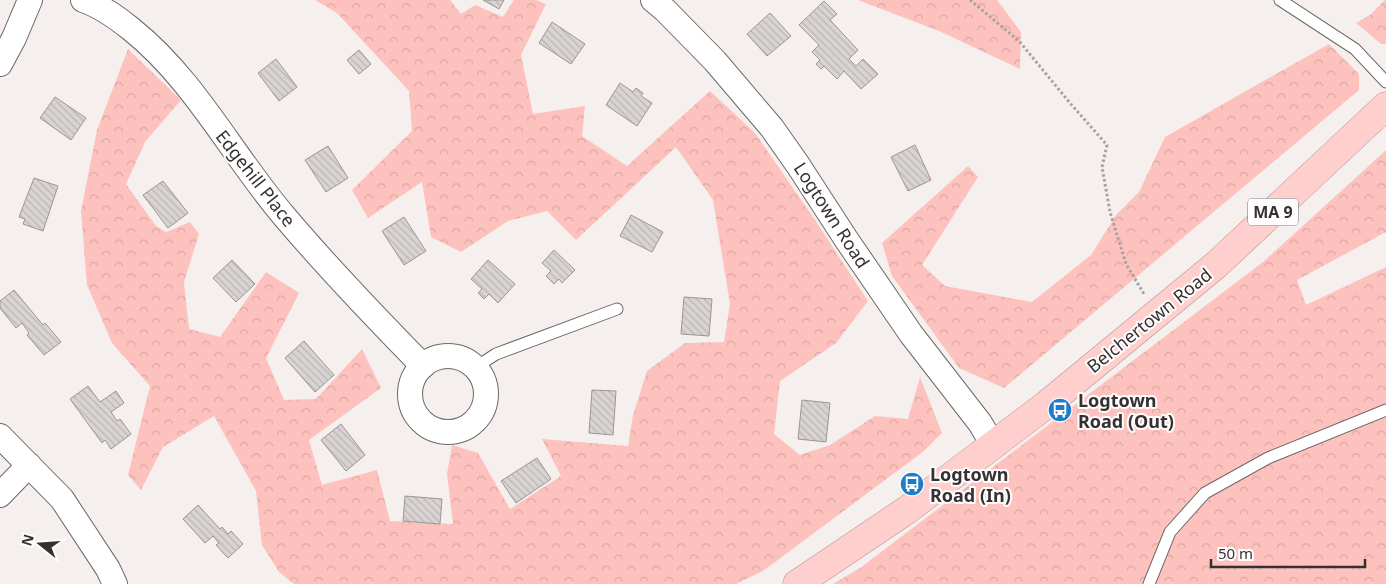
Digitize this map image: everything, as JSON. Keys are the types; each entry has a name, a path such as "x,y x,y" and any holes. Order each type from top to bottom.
{"highway":[{"name":"Belchertown Road","path":"797,584 907,510 1046,405 1216,265 1386,106"}],"street":[{"path":"0,64 14,38 30,0"},
{"name":"Edgehill Place","path":"83,0 92,3 116,18 149,43 173,68 261,189 354,295 423,366"},
{"name":"Logtown Road","path":"653,0 715,61 772,128 905,326 980,423 993,445"},
{"path":"452,356 476,367 482,376 485,386 485,402 481,412 474,421 456,431 445,431 425,423 417,415 411,395 412,384 416,374 423,366 436,358 452,356"},
{"path":"0,436 62,499 108,569 115,584"},
{"path":"0,495 28,465"}],"lane":[{"path":"1280,0 1355,49 1386,82"},
{"path":"476,367 496,354 617,310"},
{"path":"1149,584 1170,532 1205,493 1268,458 1386,410"}],"path":[{"path":"970,0 1020,41 1070,104 1107,145 1102,168 1110,212 1126,264 1156,314"}],"green space":[{"path":"315,0 450,0 461,14 475,5 503,17 514,0 536,0 546,4 521,55 533,114 585,106 582,136 627,166 710,91 755,133 868,301 836,343 780,381 774,434 800,455 830,445 875,416 908,419 920,377 942,433 924,451 763,571 736,584 294,584 279,572 262,545 256,491 214,416 163,447 141,490 128,475 150,386 112,343 87,285 81,211 97,130 128,49 181,100 145,142 126,184 156,226 166,232 190,222 199,234 184,282 189,329 220,337 266,272 299,293 266,358 284,400 316,399 362,349 381,388 309,440 322,485 377,470 390,521 453,524 447,474 452,445 478,453 510,509 561,476 542,439 628,446 633,415 647,371 685,343 724,342 730,304 713,200 676,147 576,240 547,211 508,221 461,252 431,237 422,182 368,218 352,190 412,131 409,91 337,13"},
{"path":"858,0 997,0 1021,32 1020,69 939,31"},
{"path":"1385,0 1386,44 1381,44 1356,23 1370,15"},
{"path":"1329,44 1359,74 1359,90 1004,388 959,368 892,276 882,243 968,166 978,177 922,265 945,286 1032,302 1091,255 1116,215 1139,192 1165,137"},
{"path":"1385,151 1386,232 1297,280 1306,305 1386,267 1386,584 833,584 860,568 1263,262"}],"building":[{"path":"483,0 504,0 499,9"},
{"path":"824,1 837,14 830,20 858,50 849,59 856,66 863,59 878,74 861,89 844,71 837,79 824,66 821,69 816,64 820,60 812,52 819,45 799,25"},
{"path":"770,13 791,36 767,56 747,34"},
{"path":"552,22 585,44 571,64 539,43"},
{"path":"359,50 371,64 359,74 347,60"},
{"path":"276,59 297,87 279,101 258,73"},
{"path":"620,83 633,92 636,88 643,93 641,96 652,103 637,126 606,105"},
{"path":"55,97 86,118 71,140 40,118"},
{"path":"915,145 931,180 908,191 891,157"},
{"path":"328,146 348,178 326,192 305,160"},
{"path":"34,178 58,186 43,231 23,224 25,219 19,217"},
{"path":"163,181 188,213 168,228 143,195"},
{"path":"631,215 663,232 652,252 620,236"},
{"path":"404,217 426,251 404,265 382,231"},
{"path":"554,250 575,270 562,283 559,279 554,284 546,276 551,271 542,263"},
{"path":"232,260 255,284 236,302 213,278"},
{"path":"488,260 515,284 498,303 489,294 484,299 478,293 482,289 471,279"},
{"path":"14,290 43,325 45,323 61,342 44,355 27,335 29,333 22,323 16,328 0,308 0,301"},
{"path":"684,297 712,299 709,336 681,334"},
{"path":"304,341 334,375 315,392 285,358"},
{"path":"88,386 100,402 116,391 124,403 111,412 117,421 120,419 131,434 111,449 105,440 102,443 70,399"},
{"path":"592,390 616,391 613,435 589,433"},
{"path":"802,400 830,403 826,442 798,439"},
{"path":"341,424 365,455 346,471 321,440"},
{"path":"537,458 551,479 516,503 501,481"},
{"path":"405,496 442,499 440,524 403,521"},
{"path":"198,505 220,529 222,527 228,534 231,531 243,544 228,558 216,545 219,543 213,536 205,543 183,519"}],"place":[{"name":"Logtown Road (Out)","path":"1060,410"},
{"name":"Logtown Road (In)","path":"912,484"}]}
